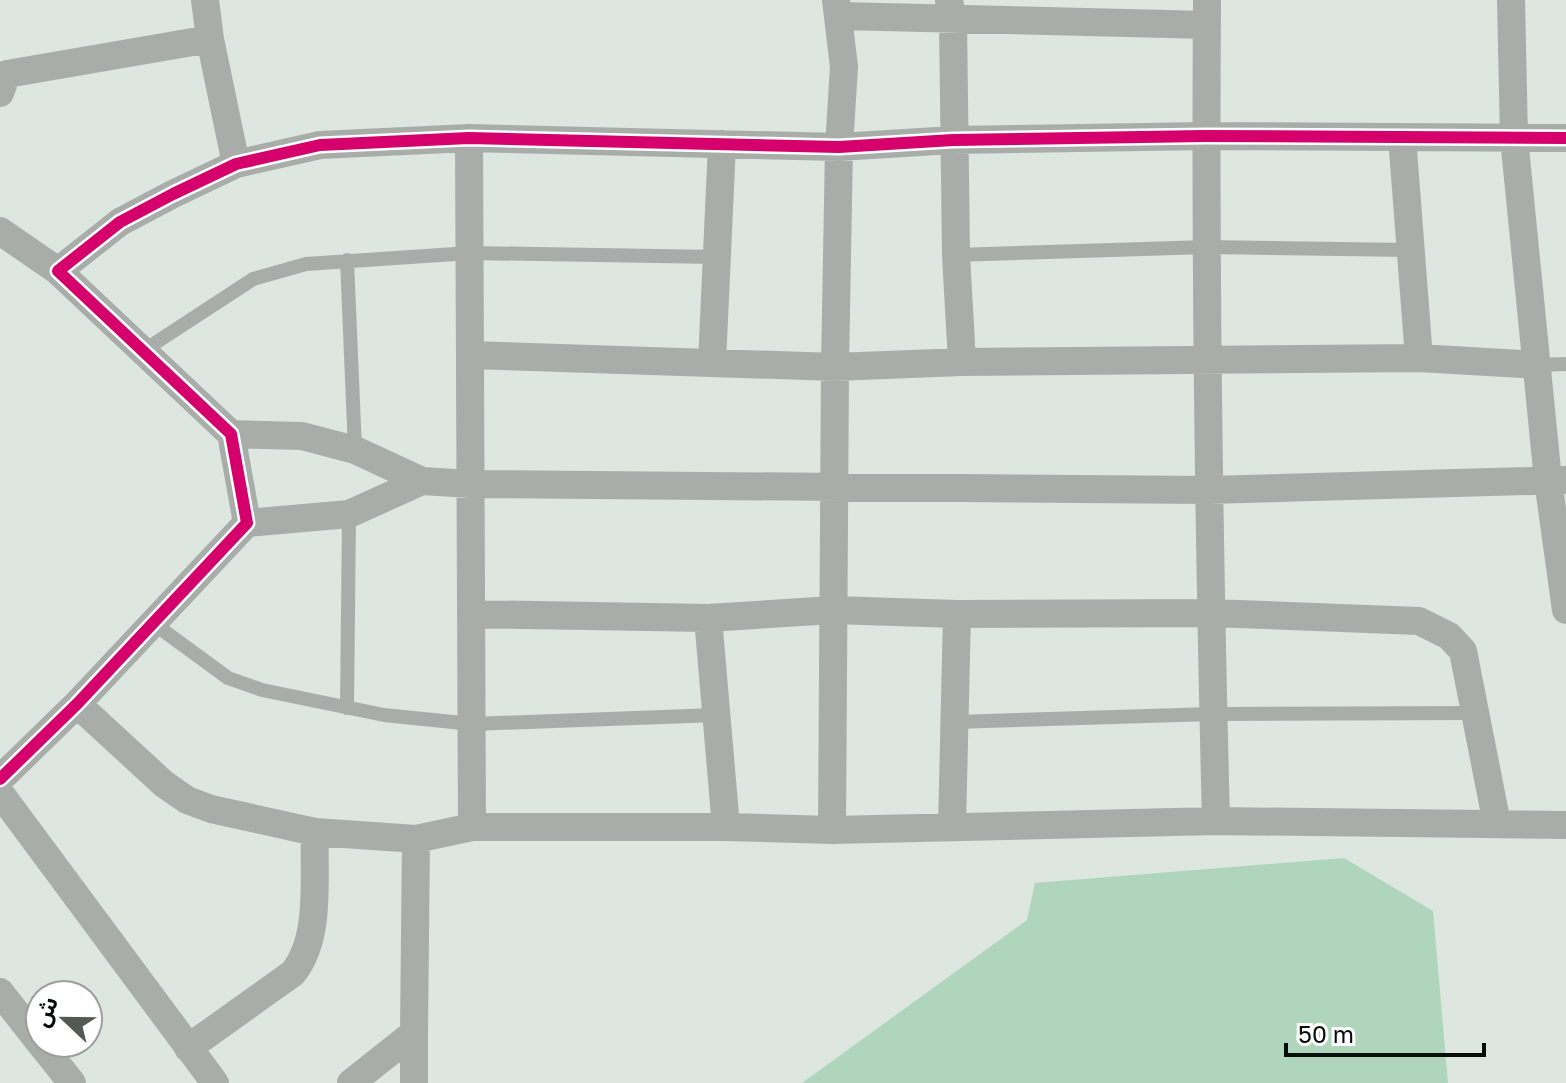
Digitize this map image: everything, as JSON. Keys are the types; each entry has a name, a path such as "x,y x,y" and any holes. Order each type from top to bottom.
{"street":[{"path":"205,0 236,164"},
{"path":"1511,0 1514,138 1537,365 1557,480 1566,610"},
{"path":"832,830 833,489 839,147 844,67 838,8 1207,12 1208,490 1216,821"},
{"path":"951,10 956,255 962,362"},
{"path":"2,75 210,39"},
{"path":"58,271 120,222 236,164 320,145 469,138 839,147 953,140 1205,136 1566,138"},
{"path":"1402,137 1419,358"},
{"path":"469,138 472,827"},
{"path":"712,363 722,144"},
{"path":"0,231 58,271 231,434 247,523"},
{"path":"470,355 835,367 962,362 1419,358 1537,365"},
{"path":"231,434 302,436 355,450 422,481 471,484 1208,490 1557,480"},
{"path":"0,779 77,704 247,523 349,514 422,481"},
{"path":"471,614 708,618 833,610 957,614 1211,613 1419,621 1449,636 1463,651 1497,824"},
{"path":"952,827 957,614"},
{"path":"708,618 726,827"},
{"path":"77,704 164,784 187,800 211,809 315,832 416,839 472,827 832,830 1216,821 1566,825"},
{"path":"0,793 215,1083"},
{"path":"188,1048 293,973 304,960 311,943 315,832"},
{"path":"414,1083 416,839"},
{"path":"0,992 24,1023"},
{"path":"351,1083 414,1033"},
{"path":"53,1059 72,1083"}],"lane":[{"path":"956,255 1207,247 1411,250"},
{"path":"143,351 253,279 306,264 470,253 717,257"},
{"path":"347,260 355,450"},
{"path":"1537,365 1566,364"},
{"path":"347,708 349,514"},
{"path":"153,623 228,678 262,690 384,715 472,724 716,715"},
{"path":"955,722 1213,714 1475,713"}],"green space":[{"path":"1344,858 1433,911 1448,1083 802,1083 1027,920 1035,883"}],"cycle path":[{"path":"0,779 77,704 247,523 231,434 58,271 120,222 236,164 320,145 469,138 839,147 953,140 1205,136 1566,138"}]}
